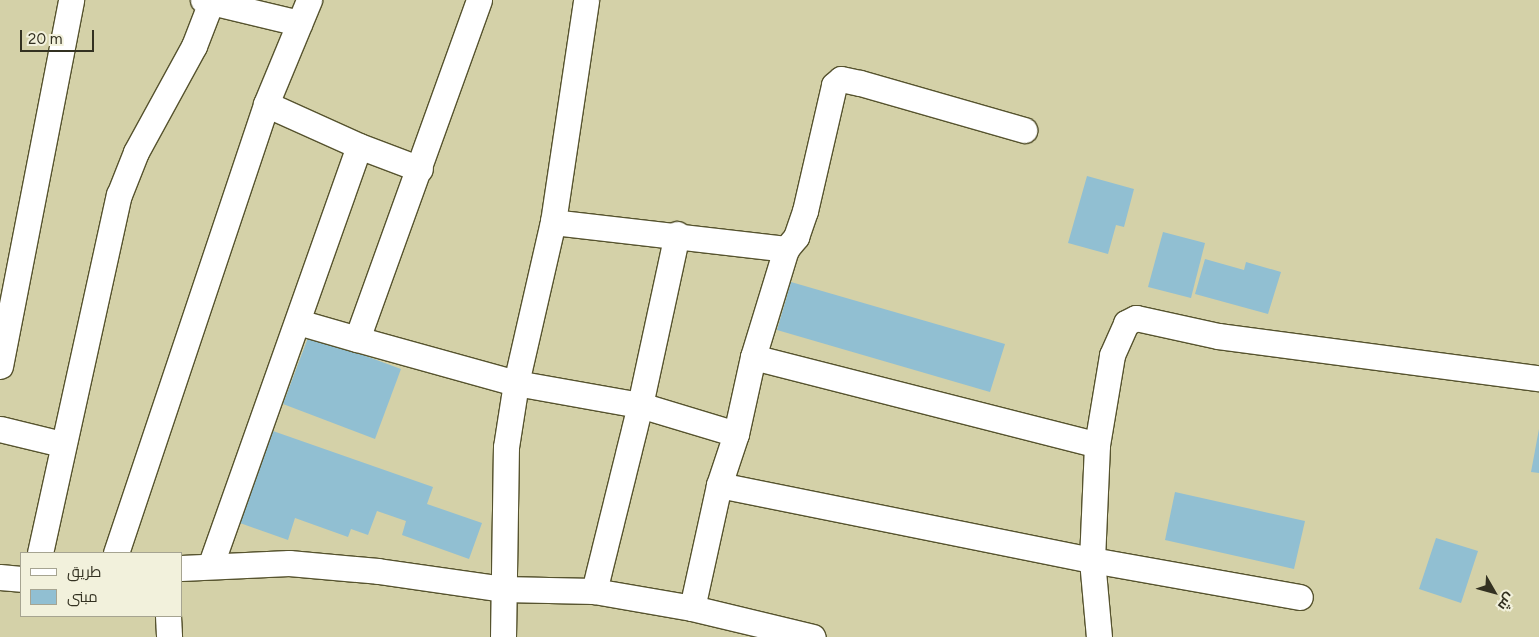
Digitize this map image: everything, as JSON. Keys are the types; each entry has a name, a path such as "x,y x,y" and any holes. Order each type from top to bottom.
{"street":[{"path":"0,366 71,0"},
{"path":"116,552 266,104 309,0"},
{"path":"357,340 420,169 479,0"},
{"path":"503,637 506,447 516,383 553,222 586,0"},
{"path":"40,552 62,444 119,195 136,152 194,46 207,1 299,23"},
{"path":"692,608 719,485 736,434 752,357 786,249 796,237 805,211 831,90 836,81 860,83 1024,130"},
{"path":"266,104 359,146 420,169"},
{"path":"211,564 359,146"},
{"path":"553,222 677,234 786,249"},
{"path":"594,592 640,405 677,234"},
{"path":"1099,637 1092,560 1097,445 1115,345 1126,323 1136,318 1218,336 1539,378"},
{"path":"298,322 516,383 640,405 736,434"},
{"path":"752,357 1097,445"},
{"path":"0,429 62,444"},
{"path":"719,485 1092,560 1300,597"},
{"path":"182,568 211,564 289,563 378,571 503,589 594,592 692,608 813,637"},
{"path":"0,577 20,579"},
{"path":"168,617 169,637"}],"building":[{"path":"1087,176 1134,189 1124,227 1116,225 1108,254 1068,243"},
{"path":"1163,232 1205,243 1191,298 1148,287"},
{"path":"1205,259 1244,270 1246,262 1281,272 1268,314 1195,294"},
{"path":"791,282 1005,344 990,392 777,330"},
{"path":"309,335 401,369 375,439 283,404"},
{"path":"1539,429 1539,473 1531,472"},
{"path":"273,431 433,487 427,504 482,523 469,559 402,535 406,521 377,511 368,535 351,529 348,537 295,518 288,540 240,523"},
{"path":"1175,492 1305,521 1294,569 1165,540"},
{"path":"1436,538 1478,551 1461,603 1419,589"}]}
